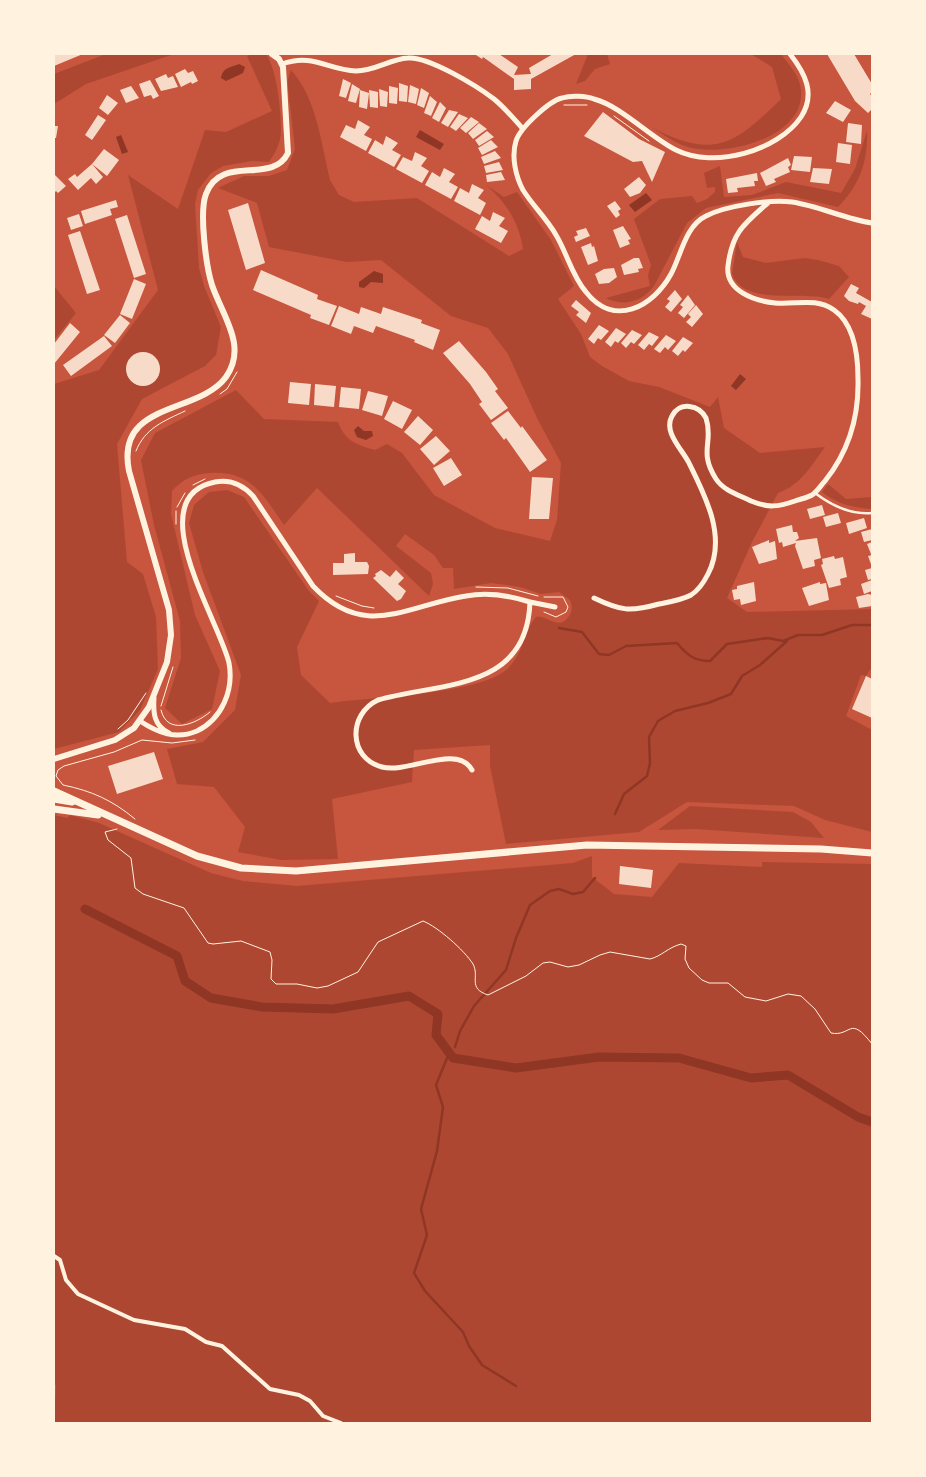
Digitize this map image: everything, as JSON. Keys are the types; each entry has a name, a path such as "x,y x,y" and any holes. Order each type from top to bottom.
{"main road":[{"path":"54,791 197,856 242,868 296,871 587,845 821,849 872,853"},
{"path":"54,799 77,803"},
{"path":"54,809 113,818"}],"street":[{"path":"54,760 115,740 128,733 140,721 154,695 169,653 171,625 167,602 129,471 129,447 135,433 145,421 158,412 210,392 225,378 232,366 235,352 234,338 214,292 207,266 204,199 208,188 221,176 232,171 272,168 286,157 289,144 282,64 272,54"},
{"path":"790,54 804,72 808,84 809,96 806,109 788,132 751,152 699,156 684,153 647,133 610,106 593,98 560,98 524,129 516,140 514,152 520,184 526,195 547,220 587,294 597,303 610,309 631,310 644,306 655,298 672,273 690,230 702,218 721,210 769,202 791,202 841,217 872,223"},
{"path":"282,64 308,59 357,71 371,69 402,59 418,58 486,94 501,105 524,129"},
{"path":"594,598 619,609 639,610 689,596 699,588 710,571 716,550 714,525 689,463 670,426 674,413 682,407 696,408 706,418 707,459 716,478 726,489 760,504 773,507 815,493 835,468 852,429 858,395 856,356 847,323 830,307 811,302 777,304 762,301 741,292 730,283 727,271 733,240 744,223 769,202"},
{"path":"140,721 159,732 172,735 186,734 204,726 222,707 229,688 230,672 226,655 196,582 182,524 183,511 188,500 197,490 208,484 226,482 238,485 249,491 314,586 334,604 350,612 369,616 389,616 475,594 497,594 555,607"},
{"path":"472,770 466,761 455,758 394,768 375,765 365,757 358,747 355,734 357,722 363,711 378,700 476,679 500,667 513,655 522,641 528,625 530,602"},
{"path":"154,695 156,722 172,735"},
{"path":"54,1256 60,1260 66,1280 78,1294 134,1320 185,1329 206,1342 222,1346 270,1389 299,1394 310,1401 323,1416 341,1423"}],"lane":[{"path":"815,493 844,510 872,513"}],"path":[{"path":"558,107 589,105"},
{"path":"608,113 650,142"},
{"path":"213,398 227,389 234,380 239,366"},
{"path":"136,458 141,440 149,430 190,409"},
{"path":"190,488 210,477"},
{"path":"178,532 175,514 186,491"},
{"path":"471,588 494,586 508,588 542,597 563,597 568,603 566,612 556,617 544,612 529,610"},
{"path":"335,596 362,606 377,608"},
{"path":"174,663 162,701 162,714 166,721 173,726 190,724 214,708"},
{"path":"116,730 128,720 146,692"},
{"path":"140,823 104,797 86,790 62,785 56,776 58,770 64,766 114,752 142,740 172,743 197,739"},
{"path":"118,829 104,832 108,840 131,858 135,888 143,894 184,908 208,943 241,941 270,952 272,960 270,979 276,984 298,984 317,988 328,986 358,972 378,942 423,921 440,930 471,961 476,970 475,985 480,992 488,995 526,976 543,963 550,962 568,967 580,965 600,954 610,952 650,959 657,957 668,948 681,944 686,946 685,959 689,968 709,984 728,983 745,997 766,1002 788,994 801,996 815,1009 831,1032 854,1028 860,1030 872,1044"}],"shaded area":[{"path":"106,54 174,54 86,84 54,104 54,74"},
{"path":"266,54 273,70 278,90 281,122 278,147 269,162 252,161 223,166 211,173 198,190 195,204 199,268 204,286 221,327 216,355 205,366 142,399 117,444 127,562 143,574 156,617 158,669 140,710 119,732 54,749 54,384 99,370 158,290 128,175 178,209 205,130 226,132 272,111 247,56"},
{"path":"588,54 607,54 610,64 595,69 585,81 576,84"},
{"path":"751,54 781,54 799,80 801,90 799,107 791,120 777,132 743,146 707,150 681,144 651,127 691,143 707,145 722,143 736,137 750,127 781,99 772,67"},
{"path":"239,64 245,67 243,73 226,81 221,78 225,70"},
{"path":"291,70 307,94 317,122 330,180 339,195 354,202 417,198 509,256 523,249 521,239 511,213 500,198 486,185 504,197 517,192 551,240 574,286 558,299 581,334 590,357 629,381 659,387 710,407 718,397 724,428 760,453 825,447 799,480 786,490 778,493 752,542 727,598 747,612 872,609 872,667 866,676 861,675 846,716 872,730 872,832 825,820 794,806 687,802 639,832 506,844 490,766 490,745 414,750 412,782 332,799 338,859 281,860 238,852 245,827 214,787 177,784 167,749 203,742 235,710 241,675 203,572 189,523 194,505 209,492 227,490 244,497 309,591 319,601 297,647 301,675 330,703 449,689 492,678 506,670 517,657 528,629 536,617 557,623 565,621 572,610 570,600 559,592 541,594 520,587 491,583 454,589 453,568 443,568 434,555 405,534 396,546 431,573 433,584 429,596 317,488 284,525 262,495 246,480 223,473 198,475 188,478 172,491 171,514 195,615 220,671 212,709 182,724 165,708 181,658 180,621 154,525 141,460 155,433 236,390 264,419 338,422 344,434 357,444 375,450 387,444 402,453 434,495 495,528 550,541 557,520 561,463 537,418 508,354 488,328 451,316 381,260 347,262 269,247 257,203 218,188 244,176 269,176 287,170 295,149 288,88"},
{"path":"420,130 444,144 440,150 416,137"},
{"path":"867,131 866,152 861,172 852,190 838,207 778,193 706,208 687,223 654,286 644,296 626,302 613,301 606,298 650,286 648,275 651,265 634,219 660,199 692,196 697,203 707,199 715,192 715,187 707,188 704,173 720,166 724,197 752,195 786,182 841,193 855,169"},
{"path":"121,135 128,152 122,154 116,137"},
{"path":"646,193 652,200 635,212 629,205"},
{"path":"737,242 743,257 766,263 805,258 818,260 839,266 849,277 829,299 805,296 775,296 749,291 739,284 732,274"},
{"path":"374,271 383,274 383,283 371,282 364,288 359,287 359,282"},
{"path":"54,286 76,313 54,340"},
{"path":"740,374 746,379 736,390 731,386"},
{"path":"358,426 364,431 372,431 373,436 366,440 357,437 354,430"},
{"path":"828,484 846,499 872,497 872,509 859,508 834,500 822,492"},
{"path":"690,806 793,812 811,822 824,838 695,829 658,830"},
{"path":"54,815 67,818 70,815 99,823 211,873 243,881 297,886 573,863 592,856 592,877 614,894 652,897 679,863 762,867 762,862 872,864 872,1423 54,1423 56,1385 54,1385"}],"building":[{"path":"54,54 83,54 54,66"},
{"path":"469,54 499,54 518,67 514,75 531,74 529,68 553,54 576,54 531,79 531,89 514,90 514,79 483,57 482,59 476,55"},
{"path":"827,54 854,54 872,84 872,92 870,94 872,97 872,109 868,113 855,101"},
{"path":"185,69 188,73 193,71 198,81 181,87 175,74"},
{"path":"166,74 168,78 173,76 178,87 161,91 155,79"},
{"path":"343,79 351,83 346,98 339,96"},
{"path":"150,80 159,96 153,99 151,95 144,97 139,84"},
{"path":"399,83 408,86 407,102 399,101"},
{"path":"352,84 360,89 356,103 348,101"},
{"path":"410,85 419,89 416,104 408,102"},
{"path":"131,86 139,98 126,103 120,90"},
{"path":"389,86 398,88 397,104 389,103"},
{"path":"421,88 429,93 424,108 417,105"},
{"path":"379,89 388,92 387,107 380,106"},
{"path":"360,90 369,93 367,109 359,107"},
{"path":"369,90 378,92 378,108 370,107"},
{"path":"107,95 118,103 108,115 99,108"},
{"path":"430,96 437,102 431,116 424,113"},
{"path":"835,101 851,110 843,122 826,113"},
{"path":"440,102 446,108 439,122 432,118"},
{"path":"449,110 458,112 448,127 441,123"},
{"path":"603,112 639,139 665,152 652,182 642,161 633,162 584,136"},
{"path":"459,114 468,118 456,131 450,127"},
{"path":"98,115 106,120 92,140 85,135"},
{"path":"471,117 479,122 466,133 460,128"},
{"path":"358,120 370,127 364,135 372,139 366,151 340,137 346,125 355,129"},
{"path":"479,123 487,129 473,139 468,133"},
{"path":"848,123 862,125 861,144 846,142"},
{"path":"54,126 58,126 56,138 54,138"},
{"path":"487,131 494,137 479,146 475,140"},
{"path":"386,136 398,143 392,150 401,155 394,167 368,153 375,140 383,145"},
{"path":"491,140 498,147 482,155 478,148"},
{"path":"838,143 852,145 850,164 836,162"},
{"path":"104,149 119,160 107,176 92,164"},
{"path":"495,151 501,158 484,164 481,157"},
{"path":"415,152 427,158 421,166 429,171 422,183 396,169 403,157 412,161"},
{"path":"794,156 812,157 810,172 791,170"},
{"path":"788,158 791,165 788,167 790,172 774,179 776,182 766,186 760,173"},
{"path":"499,162 503,170 486,173 484,166"},
{"path":"92,164 103,177 96,184 91,178 78,190 68,179 75,174 77,177"},
{"path":"444,168 455,174 449,182 458,187 451,199 425,185 432,172 440,177"},
{"path":"813,168 832,169 829,184 810,182"},
{"path":"501,172 505,180 487,182 486,175"},
{"path":"757,173 758,181 754,181 755,186 737,188 738,192 728,193 726,179"},
{"path":"54,174 66,186 58,193 56,191 54,193"},
{"path":"639,177 646,185 640,193 630,197 624,189"},
{"path":"472,184 484,190 478,198 486,203 480,215 454,201 460,188 469,193"},
{"path":"116,200 118,207 110,209 112,215 85,224 81,211"},
{"path":"615,201 621,209 618,211 620,215 616,218 607,206"},
{"path":"248,203 265,263 246,270 228,210"},
{"path":"493,212 505,218 499,226 508,231 501,243 475,229 482,216 490,221"},
{"path":"79,214 83,226 71,230 67,218"},
{"path":"127,215 146,274 134,278 115,219"},
{"path":"623,226 631,239 628,240 630,244 620,248 613,230"},
{"path":"586,228 590,236 576,242 574,237 578,235 576,231"},
{"path":"80,231 100,290 87,294 68,235"},
{"path":"591,243 592,247 594,246 598,261 588,265 581,247"},
{"path":"634,258 639,258 643,268 638,269 639,272 624,275 621,265"},
{"path":"614,268 617,277 609,283 599,284 595,274 604,269"},
{"path":"261,270 318,295 317,299 337,306 329,325 310,318 311,315 253,290"},
{"path":"134,279 146,284 132,319 120,314"},
{"path":"851,284 859,288 856,293 872,302 872,319 861,314 866,306 859,302 858,304 849,301 844,296"},
{"path":"675,290 682,299 671,312 665,307 670,301 667,299"},
{"path":"688,295 695,305 684,318 678,313 683,307 680,305"},
{"path":"576,300 591,313 586,323 576,315 579,312 571,306"},
{"path":"696,305 703,314 692,327 686,322 691,317 688,314"},
{"path":"339,306 359,314 361,307 381,314 383,307 422,320 421,323 440,330 433,350 414,342 415,340 376,326 373,333 354,326 351,334 331,326"},
{"path":"120,315 130,323 115,343 104,335"},
{"path":"70,323 80,332 54,364 54,344"},
{"path":"599,325 609,331 601,340 598,338 594,344 588,339"},
{"path":"616,328 626,334 618,343 615,341 611,347 605,342"},
{"path":"632,330 642,335 634,344 631,342 626,348 621,343"},
{"path":"649,332 659,337 652,346 649,344 644,350 638,345"},
{"path":"666,335 676,341 668,350 665,347 660,353 654,349"},
{"path":"104,336 112,346 71,376 63,365"},
{"path":"683,337 693,343 685,352 683,350 678,356 672,351"},
{"path":"459,341 486,372 498,389 495,391 508,408 491,420 479,404 482,402 470,384 443,353"},
{"path":"143,352 150,353 155,357 159,362 159,376 155,381 150,385 143,386 136,385 131,381 127,376 126,369 127,362 131,357 136,353"},
{"path":"290,382 311,384 309,405 288,403"},
{"path":"315,384 336,386 334,407 314,405"},
{"path":"341,387 361,389 359,409 339,407"},
{"path":"368,391 388,396 382,416 362,410"},
{"path":"393,401 412,410 402,429 384,419"},
{"path":"508,411 521,428 522,426 547,460 530,472 506,438 504,440 491,423"},
{"path":"418,416 433,430 420,445 404,432"},
{"path":"436,436 450,451 434,465 420,449"},
{"path":"451,458 462,475 444,486 433,468"},
{"path":"532,477 553,478 549,519 529,519"},
{"path":"822,505 825,515 810,519 807,509"},
{"path":"838,513 841,523 826,527 823,517"},
{"path":"864,518 867,528 849,534 846,523"},
{"path":"792,525 793,532 797,532 799,538 795,541 817,538 821,558 814,560 815,566 803,569 795,546 796,543 783,547 782,542 779,543 776,529"},
{"path":"872,529 872,540 864,542 861,532"},
{"path":"769,540 769,543 775,541 777,559 759,564 752,547"},
{"path":"872,542 872,553 871,554 867,544"},
{"path":"355,553 355,562 367,562 369,566 368,574 333,575 333,563 344,563 344,554"},
{"path":"872,555 872,567 868,556"},
{"path":"834,556 835,559 843,557 847,577 840,579 841,585 829,588 821,565 823,564 822,559"},
{"path":"872,568 872,579 868,580 865,570"},
{"path":"381,570 390,577 396,570 404,578 398,584 406,591 401,599 397,601 373,578"},
{"path":"872,580 872,591 864,594 861,584"},
{"path":"754,582 756,601 741,605 740,599 734,600 732,590 737,589 737,586"},
{"path":"820,582 820,584 826,583 829,600 809,606 802,588"},
{"path":"872,595 872,606 859,608 856,597"},
{"path":"866,676 872,679 872,718 852,709"},
{"path":"154,752 163,779 117,794 108,766"},
{"path":"620,866 653,870 651,888 619,884"}],"waterway":[{"path":"559,628 582,632 599,654 609,655 626,646 677,643 691,656 700,660 710,661 727,644 768,638 783,641 798,635 822,635 852,625 872,625"},
{"path":"615,814 624,794 647,776 650,763 649,737 658,721 675,711 708,703 731,694 742,676 760,665 787,641"},
{"path":"455,1047 460,1031 474,1006 506,970 516,938 530,905 550,891 559,889 573,894 583,892 595,878"},
{"path":"85,909 177,956 185,981 211,998 262,1007 333,1009 409,996 438,1014 436,1035 453,1058 516,1068 599,1057 679,1058 751,1078 788,1075 858,1117 872,1122"},
{"path":"447,1058 436,1085 443,1107 437,1151 421,1209 427,1235 414,1273 425,1291 463,1332 469,1346 482,1365 516,1386"}]}
